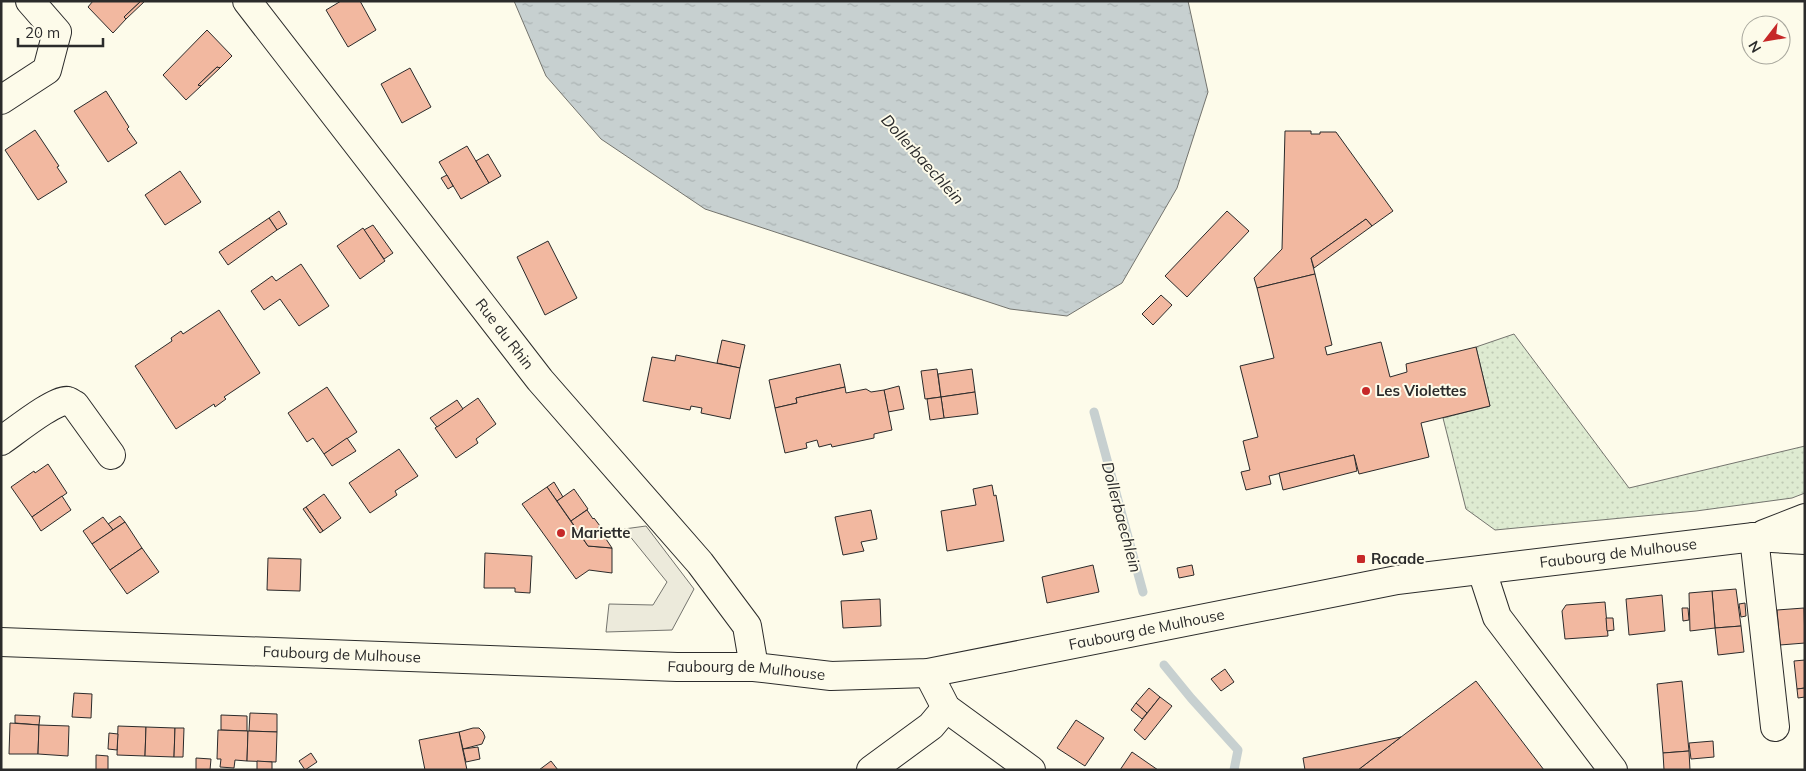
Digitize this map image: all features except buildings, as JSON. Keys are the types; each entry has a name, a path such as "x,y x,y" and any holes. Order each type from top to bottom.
{"main road":[{"path":"1,100 47,70 57,32 30,1"},
{"name":"Rue du Rhin","path":"247,1 540,380 700,563 747,626 754,667"},
{"path":"1,441 45,410 60,402 68,401 75,405 112,455"},
{"name":"Faubourg de Mulhouse","path":"1754,537 1805,518"},
{"path":"1754,537 1775,727"},
{"name":"Faubourg de Mulhouse","path":"1,642 677,667 754,667 831,676 928,673 1397,580 1754,537 1805,540"},
{"path":"1482,571 1497,616 1613,770"},
{"path":"928,673 946,708 1031,770"},
{"path":"871,770 931,726 946,708"}],"green space":[{"path":"1514,334 1629,488 1805,446 1805,493 1792,498 1696,511 1495,530 1466,509 1443,418 1490,406 1476,347"}],"shaded area":[{"path":"646,526 694,589 672,630 606,632 609,604 653,605 667,582 624,529"}],"water":[{"path":"514,1 1188,1 1208,92 1177,188 1122,283 1067,316 1010,309 705,209 601,139 546,76"}],"waterway":[{"name":"Dollerbaechlein","path":"1094,412 1143,592"},
{"name":"Dollerbaechlein","path":"1164,665 1238,750 1234,770"}],"place":[{"name":"Les Violettes","path":"1366,391"},
{"name":"Mariette","path":"561,533"},
{"name":"Rocade","path":"1361,559"}]}
